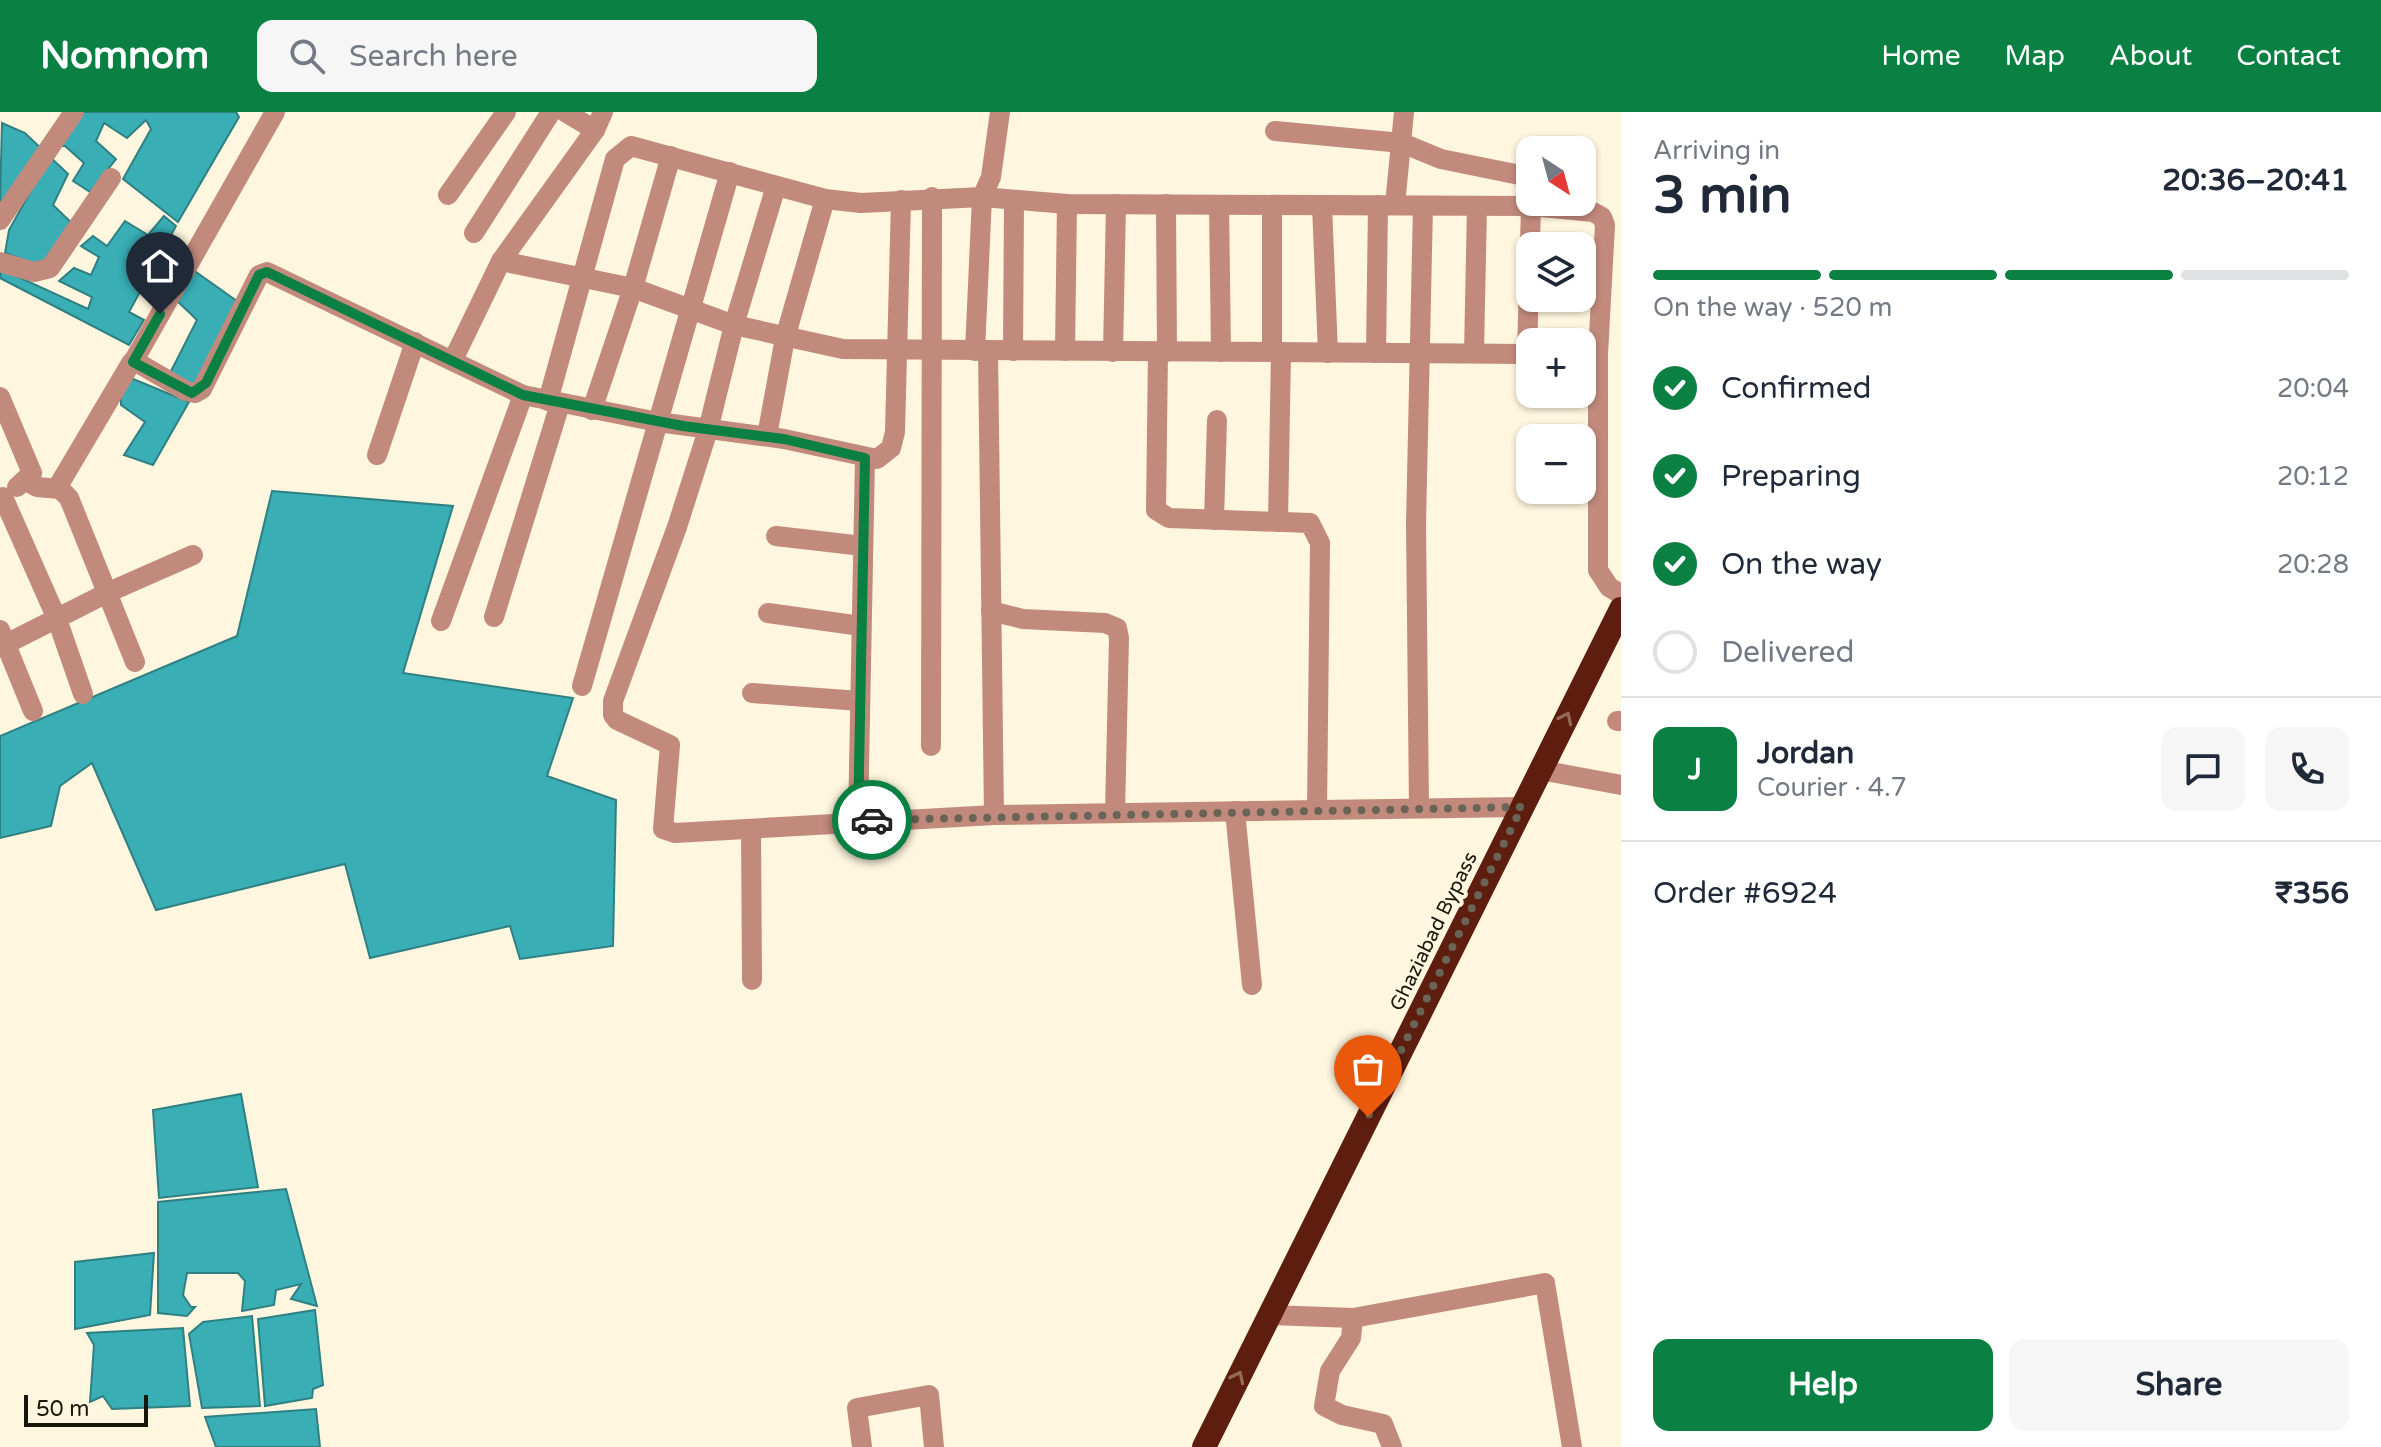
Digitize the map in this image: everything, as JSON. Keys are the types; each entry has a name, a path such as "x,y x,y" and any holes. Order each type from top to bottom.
{"highway":[{"name":"Ghaziabad Bypass","path":"1204,1447 1621,609"}],"street":[{"path":"0,220 74,112"},
{"path":"57,488 133,362 275,112"},
{"path":"448,195 506,112"},
{"path":"453,360 501,261 599,121 563,112 474,233"},
{"path":"994,815 991,611 981,351 982,197 991,177 1000,112"},
{"path":"1376,353 1386,205 1402,143 1404,112"},
{"path":"1275,131 1402,143 1441,159 1516,174"},
{"path":"494,617 554,402 580,278 618,153 631,146 825,199 861,203 932,197 982,197 1067,204 1516,206"},
{"path":"592,410 633,288 671,156"},
{"path":"582,686 730,172"},
{"path":"0,262 34,272 50,268 111,178"},
{"path":"776,186 734,325 708,430 612,709 617,720 670,745 663,829 675,833 994,815 1522,807"},
{"path":"931,746 932,197"},
{"path":"767,436 785,338 825,199"},
{"path":"133,362 186,391 197,393 206,383 259,275 267,272 523,395 658,422 767,436 877,459 891,448 895,432 901,200"},
{"path":"1013,351 1014,202"},
{"path":"1065,351 1067,204"},
{"path":"1113,352 1116,204"},
{"path":"1166,204 1156,510 1162,517 1310,523 1320,543 1317,810"},
{"path":"1219,205 1221,352"},
{"path":"1272,205 1278,522"},
{"path":"1322,205 1328,353"},
{"path":"1419,808 1416,524 1423,206"},
{"path":"1474,353 1477,206"},
{"path":"1593,328 1605,225 1596,213"},
{"path":"1529,328 1531,216"},
{"path":"501,261 633,288 734,325 843,349 1516,354"},
{"path":"377,455 415,342"},
{"path":"441,621 523,395"},
{"path":"0,397 6,427 31,468 31,478 2,497 57,619 83,694"},
{"path":"1592,408 1598,570 1609,587 1621,594"},
{"path":"1214,520 1217,420"},
{"path":"858,821 865,458"},
{"path":"26,481 37,487 57,488 71,501 135,662"},
{"path":"776,536 863,546"},
{"path":"33,711 2,641 57,619 193,555"},
{"path":"991,611 1023,619 1105,623 1117,628 1115,813"},
{"path":"768,613 861,626"},
{"path":"752,693 860,701"},
{"path":"1540,770 1621,785"},
{"path":"1235,811 1252,985"},
{"path":"751,829 752,980"},
{"path":"1269,1315 1353,1318 1545,1283 1572,1447"},
{"path":"1353,1318 1351,1338 1330,1371 1324,1406 1342,1415 1383,1424 1392,1447"},
{"path":"862,1447 857,1408 929,1395 934,1447"}],"water":[{"path":"69,112 236,112 239,117 178,222 123,179 151,129 146,120 127,138 104,123 96,141 116,159 90,192 73,181 84,163 65,146 46,146"},
{"path":"2,123 25,133 68,174 53,205 75,226 43,267 5,253 9,230 36,182 0,203"},
{"path":"164,216 176,226 129,312 144,320 129,345 0,278 1,269 88,309 92,297 59,281 74,268 91,275 99,257 81,246 93,236 107,246 125,221 148,235"},
{"path":"189,267 237,301 203,392 169,375 197,320 170,294"},
{"path":"121,374 189,402 153,465 124,455 145,422 121,405"},
{"path":"272,491 453,506 403,673 573,698 547,776 616,800 613,946 520,959 510,926 370,958 345,864 156,910 92,763 60,786 51,826 0,838 0,736 237,636"},
{"path":"241,1094 258,1187 159,1198 153,1110"},
{"path":"286,1189 317,1306 291,1299 301,1284 276,1290 274,1305 242,1311 245,1281 238,1273 187,1273 183,1295 191,1307 195,1307 187,1316 158,1313 158,1202"},
{"path":"154,1253 150,1315 75,1329 75,1262"},
{"path":"315,1310 323,1385 313,1389 312,1398 265,1406 258,1319"},
{"path":"252,1316 260,1406 202,1408 189,1334 203,1322"},
{"path":"183,1328 190,1406 112,1409 103,1396 90,1402 94,1345 87,1333"},
{"path":"316,1409 320,1447 216,1447 205,1417"}],"way so far":[{"path":"872,820 994,815 1522,807 1368,1117"}],"route":[{"path":"160,314 133,362 192,393 197,393 206,383 259,275 267,272 523,395 683,426 802,442 865,458 858,821 872,820"}]}
